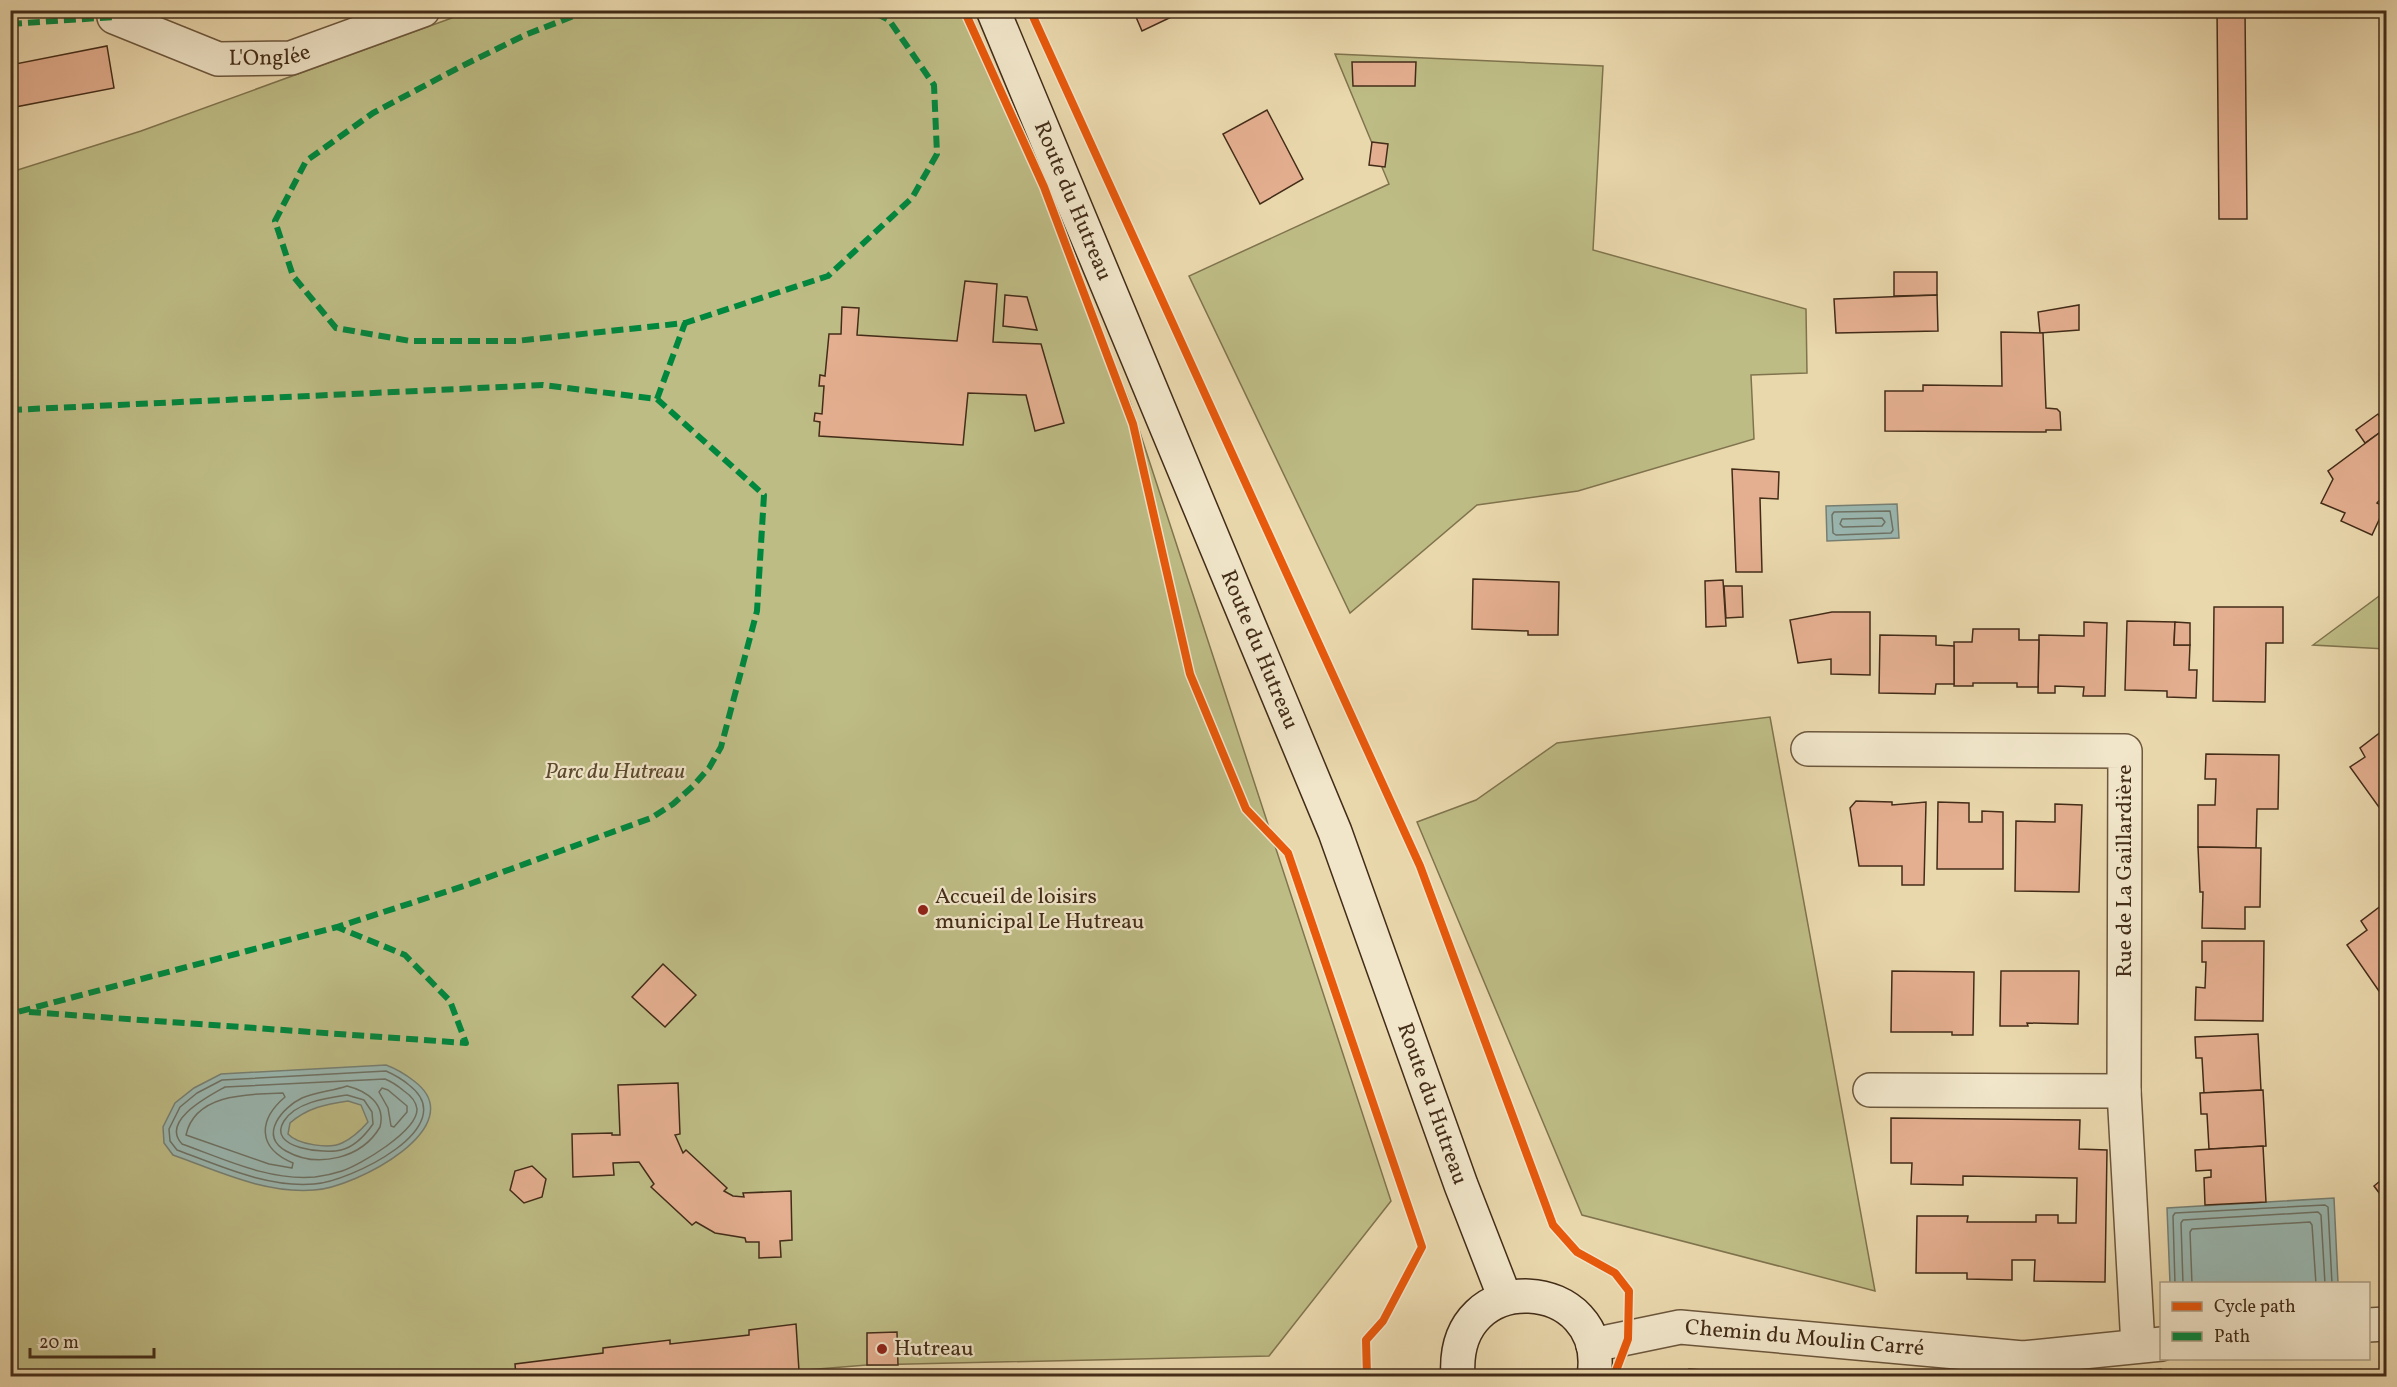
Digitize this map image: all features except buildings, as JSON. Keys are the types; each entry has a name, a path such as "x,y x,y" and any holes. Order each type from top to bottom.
{"street":[{"name":"L'Onglée","path":"114,17 218,59 291,58 423,10"},
{"name":"Route du Hutreau","path":"993,10 1335,832 1461,1185 1505,1298"},
{"name":"Rue de La Gaillardière","path":"1808,749 2125,751 2124,1091 2150,1345"},
{"path":"1870,1090 2124,1091"},
{"path":"1458,1377 1457,1359 1461,1339 1472,1321 1487,1307 1505,1298 1527,1294 1549,1299 1568,1309 1584,1325 1593,1361"},
{"path":"2370,1325 2386,1324"},
{"name":"Chemin du Moulin Carré","path":"1593,1361 1680,1327 2024,1358 2150,1345"}],"green space":[{"name":"Parc du Hutreau","path":"471,11 966,11 1130,402 1391,1201 1269,1356 867,1365 732,1376 11,1376 11,172 141,131"},
{"path":"1335,54 1603,66 1593,250 1806,309 1807,373 1751,375 1754,439 1578,491 1477,505 1350,613 1189,276 1389,184"},
{"path":"2386,591 2386,649 2313,645"},
{"path":"1770,717 1875,1291 1582,1215 1417,822 1476,800 1557,743"}],"water":[{"path":"1897,504 1899,538 1827,541 1826,506"},
{"path":"386,1065 414,1081 429,1099 429,1117 420,1135 402,1152 379,1166 333,1187 296,1190 260,1185 173,1155 164,1143 163,1127 175,1103 194,1088 221,1074","holes":["348,1101 361,1105 368,1122 350,1139 337,1145 314,1145 299,1141 288,1134 290,1123 310,1110"]},
{"path":"2334,1198 2338,1282 2170,1282 2167,1208"}],"marked path":[{"path":"589,10 525,35 373,113 306,161 275,221 293,276 336,328 410,341 516,341 685,323 828,276 912,198 937,154 934,85 889,20 869,10"},
{"path":"10,24 114,17"},
{"path":"657,399 685,323"},
{"path":"10,410 543,385 657,399 764,495 757,611 721,747 709,768 673,804 651,818 467,885 337,927 10,1014"},
{"path":"29,1012 466,1043 450,1001 405,955 337,927"}],"cycle path":[{"path":"964,10 1044,187 1133,424 1190,674 1246,809 1288,853 1422,1247 1383,1321 1366,1340 1367,1376"},
{"path":"1030,10 1420,866 1553,1225 1577,1252 1615,1273 1629,1291 1628,1339 1614,1376"}],"place":[{"name":"Accueil de loisirs municipal Le Hutreau","path":"923,910"},
{"name":"Hutreau","path":"882,1349"}]}
